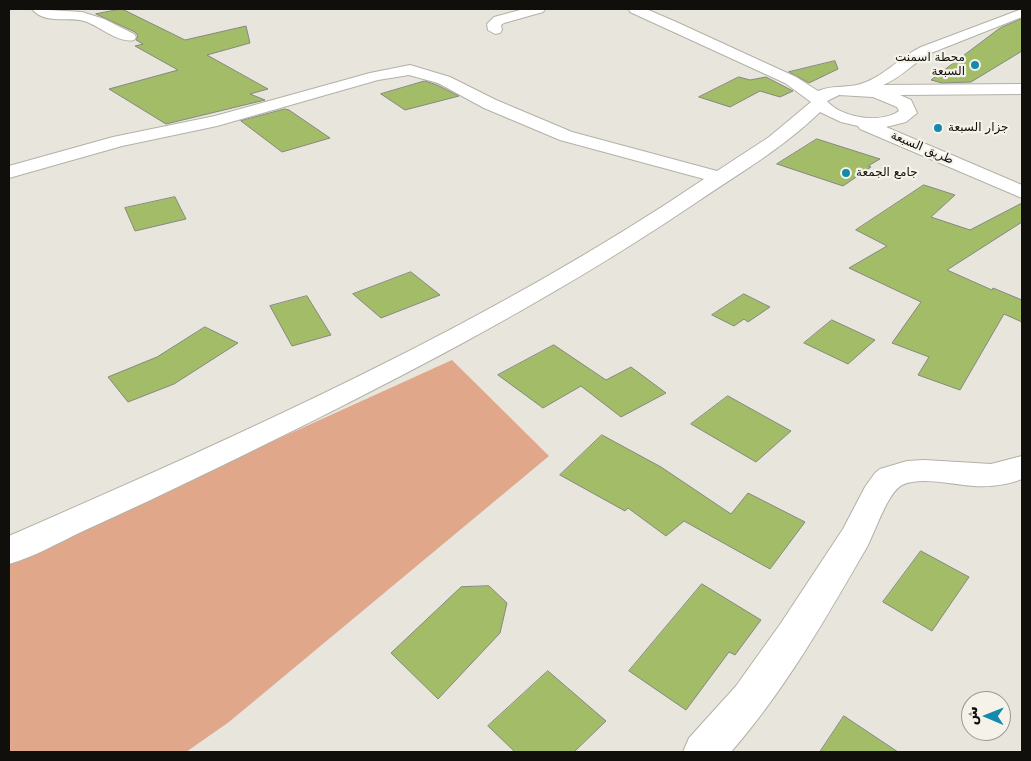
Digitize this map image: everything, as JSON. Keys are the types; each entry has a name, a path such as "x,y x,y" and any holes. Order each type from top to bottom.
{"street":[{"path":"39,9 55,17 80,16 89,18 129,37"},
{"path":"494,30 494,24 499,20 538,9"},
{"path":"635,9 744,56 820,82 859,90 887,78 914,56 937,45 1022,12"},
{"path":"907,113 916,90 922,66 937,45"},
{"name":"طريق السبعة","path":"744,56 801,86 834,114 854,120 1022,192"},
{"path":"9,172 119,142 217,121 376,76 410,70 444,80 490,104 566,136 719,177"},
{"path":"9,551 161,483 468,331 622,241 782,137 819,103 821,96 828,92 859,90 1022,89"},
{"path":"943,105 1022,89"},
{"name":"طريق السبعة","path":"859,90 896,98 905,104 914,130 923,138 986,175"},
{"path":"782,137 854,120 886,122 907,113 926,109"},
{"path":"704,752 755,693 862,528 875,496 889,477 912,471 992,475 1022,467"}],"shaded area":[{"path":"452,360 549,456 229,722 186,752 9,752 9,561"}],"building":[{"path":"122,9 185,40 246,26 250,43 207,55 268,89 250,94 265,100 166,124 109,89 178,70 135,46 143,44 136,40 138,36 135,32 96,14"},
{"name":"محطة اسمنت السبعة","path":"1022,19 1022,51 971,82 942,83 931,80 1000,28"},
{"path":"835,61 838,69 809,83 789,72"},
{"path":"739,77 750,80 766,77 793,91 780,97 760,91 730,107 699,97"},
{"path":"425,81 459,96 405,110 381,94"},
{"path":"285,109 330,138 282,152 241,121"},
{"name":"جامع الجمعة","path":"817,139 880,159 843,186 777,164"},
{"path":"924,185 955,195 931,217 970,230 1022,203 1022,222 947,270 992,290 993,288 1022,300 1022,322 1004,314 960,390 918,375 929,357 892,343 921,302 849,268 887,246 856,230"},
{"path":"175,197 186,219 135,231 125,208"},
{"path":"411,272 440,295 381,318 353,294"},
{"path":"744,294 770,307 748,322 744,319 734,326 712,315"},
{"path":"307,296 331,335 292,346 270,306"},
{"path":"832,320 875,340 848,364 804,343"},
{"path":"205,327 238,343 174,384 128,402 108,377 157,357"},
{"path":"554,345 606,380 631,367 666,393 621,417 581,386 543,408 498,375"},
{"path":"728,396 791,431 756,462 691,424"},
{"path":"602,435 661,467 731,514 748,493 805,522 770,569 684,521 666,536 628,508 625,511 560,475"},
{"path":"921,551 969,577 932,631 883,602"},
{"path":"702,584 761,620 735,655 729,652 686,710 629,671"},
{"path":"489,586 507,603 500,633 438,699 391,653 461,587"},
{"path":"548,671 606,721 574,752 515,752 488,726"},
{"path":"844,716 898,752 820,752"}],"place":[{"name":"محطة اسمنت السبعة","path":"975,65"},
{"name":"جزار السبعة","path":"938,128"},
{"name":"جامع الجمعة","path":"846,173"}]}
